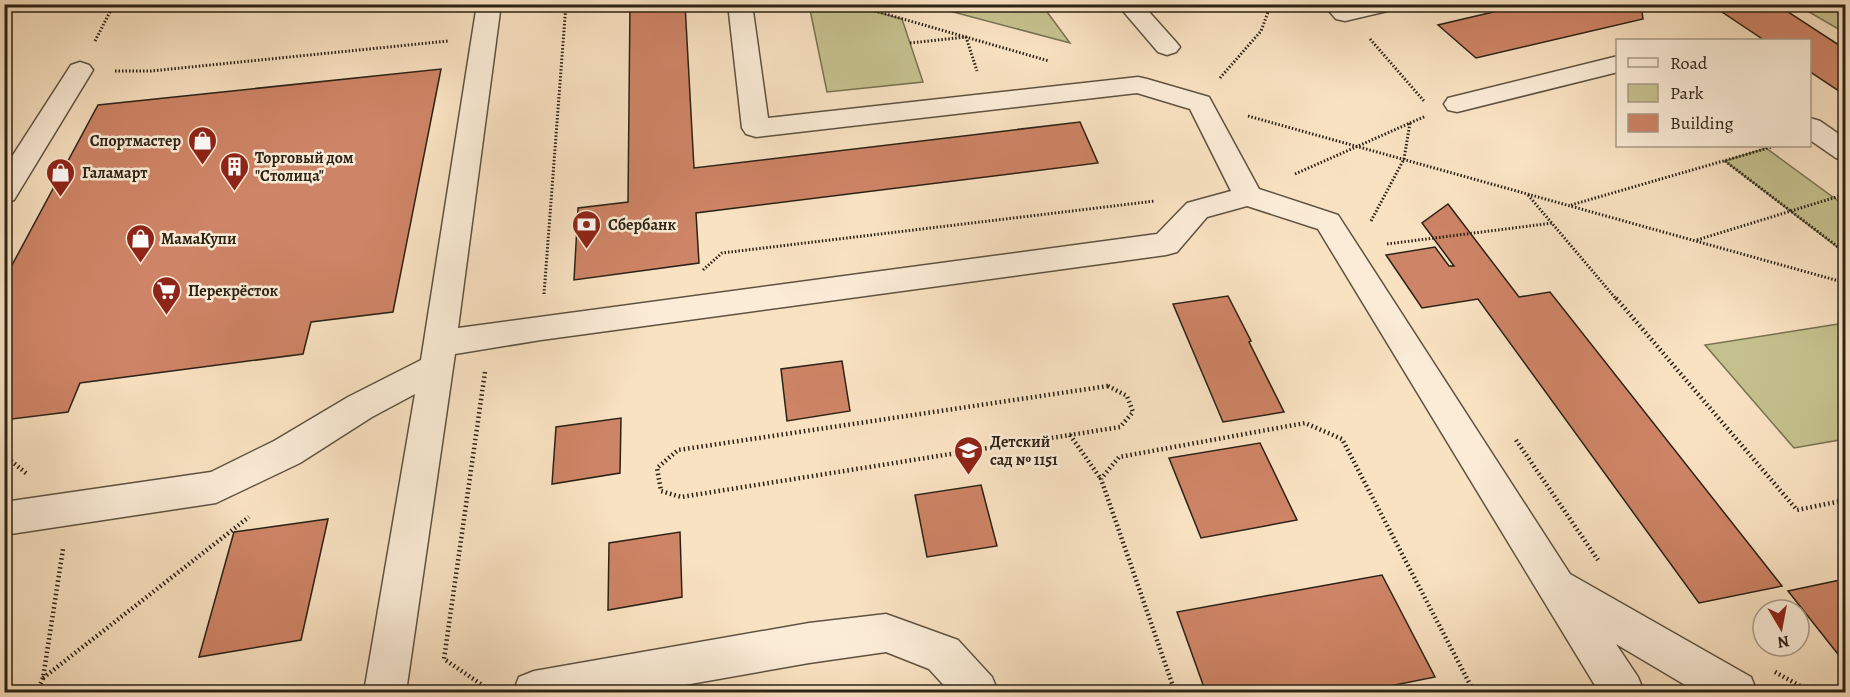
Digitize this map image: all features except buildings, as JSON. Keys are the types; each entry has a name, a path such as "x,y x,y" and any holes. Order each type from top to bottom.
{"lane":[{"path":"385,693 439,356 489,4"},
{"path":"740,4 756,128 1138,85 1200,103 1248,196"},
{"path":"1129,4 1167,47"},
{"path":"1340,9 1388,4"},
{"path":"1457,104 1616,64"},
{"path":"4,194 80,70"},
{"path":"1811,129 1845,152"},
{"path":"4,519 216,487 287,452 439,356 541,328 1166,243 1197,210 1248,196 1328,222 1364,257 1556,587 1623,693"},
{"path":"1556,587 1736,693"},
{"path":"534,693 678,680 809,644 886,633 943,654 976,693"}],"path":[{"path":"114,4 80,70 151,71 483,37"},
{"path":"554,294 544,295 566,4"},
{"path":"851,4 1057,63"},
{"path":"1271,4 1261,31 1200,103 1845,283"},
{"path":"1340,9 1401,72 1434,112 1457,104"},
{"path":"910,43 966,37"},
{"path":"1248,196 1354,146 1410,123 1404,159 1364,234 1364,257 1553,224"},
{"path":"1570,205 1771,147"},
{"path":"1725,161 1845,253"},
{"path":"1528,194 1797,510 1845,500"},
{"path":"1696,241 1845,194"},
{"path":"701,272 722,253 1165,200"},
{"path":"486,371 444,659 493,693"},
{"path":"1108,386 1127,396 1132,412 1120,427 1070,435 681,497 661,491 657,468 678,450 690,448 1108,386"},
{"path":"1101,480 1119,457 1305,423 1342,439 1474,693"},
{"path":"1511,433 1602,567"},
{"path":"1070,435 1101,480 1175,693"},
{"path":"37,693 43,678 69,509"},
{"path":"43,678 250,516"},
{"path":"1771,669 1811,693"}],"green space":[{"path":"809,5 851,5 902,19 923,82 827,92"},
{"path":"927,5 1042,5 1070,43"},
{"path":"1797,5 1844,5 1845,33"},
{"path":"1766,148 1845,206 1845,253 1725,161"},
{"path":"1845,323 1845,439 1794,448 1705,345"}],"place":[{"name":"Спортмастер","path":"202,166"},
{"name":"Торговый дом \"Столица\"","path":"234,192"},
{"name":"Галамарт","path":"61,198"},
{"name":"Сбербанк","path":"587,250"},
{"name":"МамаКупи","path":"140,264"},
{"name":"Перекрёсток","path":"167,316"},
{"name":"Детский сад № 1151","path":"969,476"}]}
